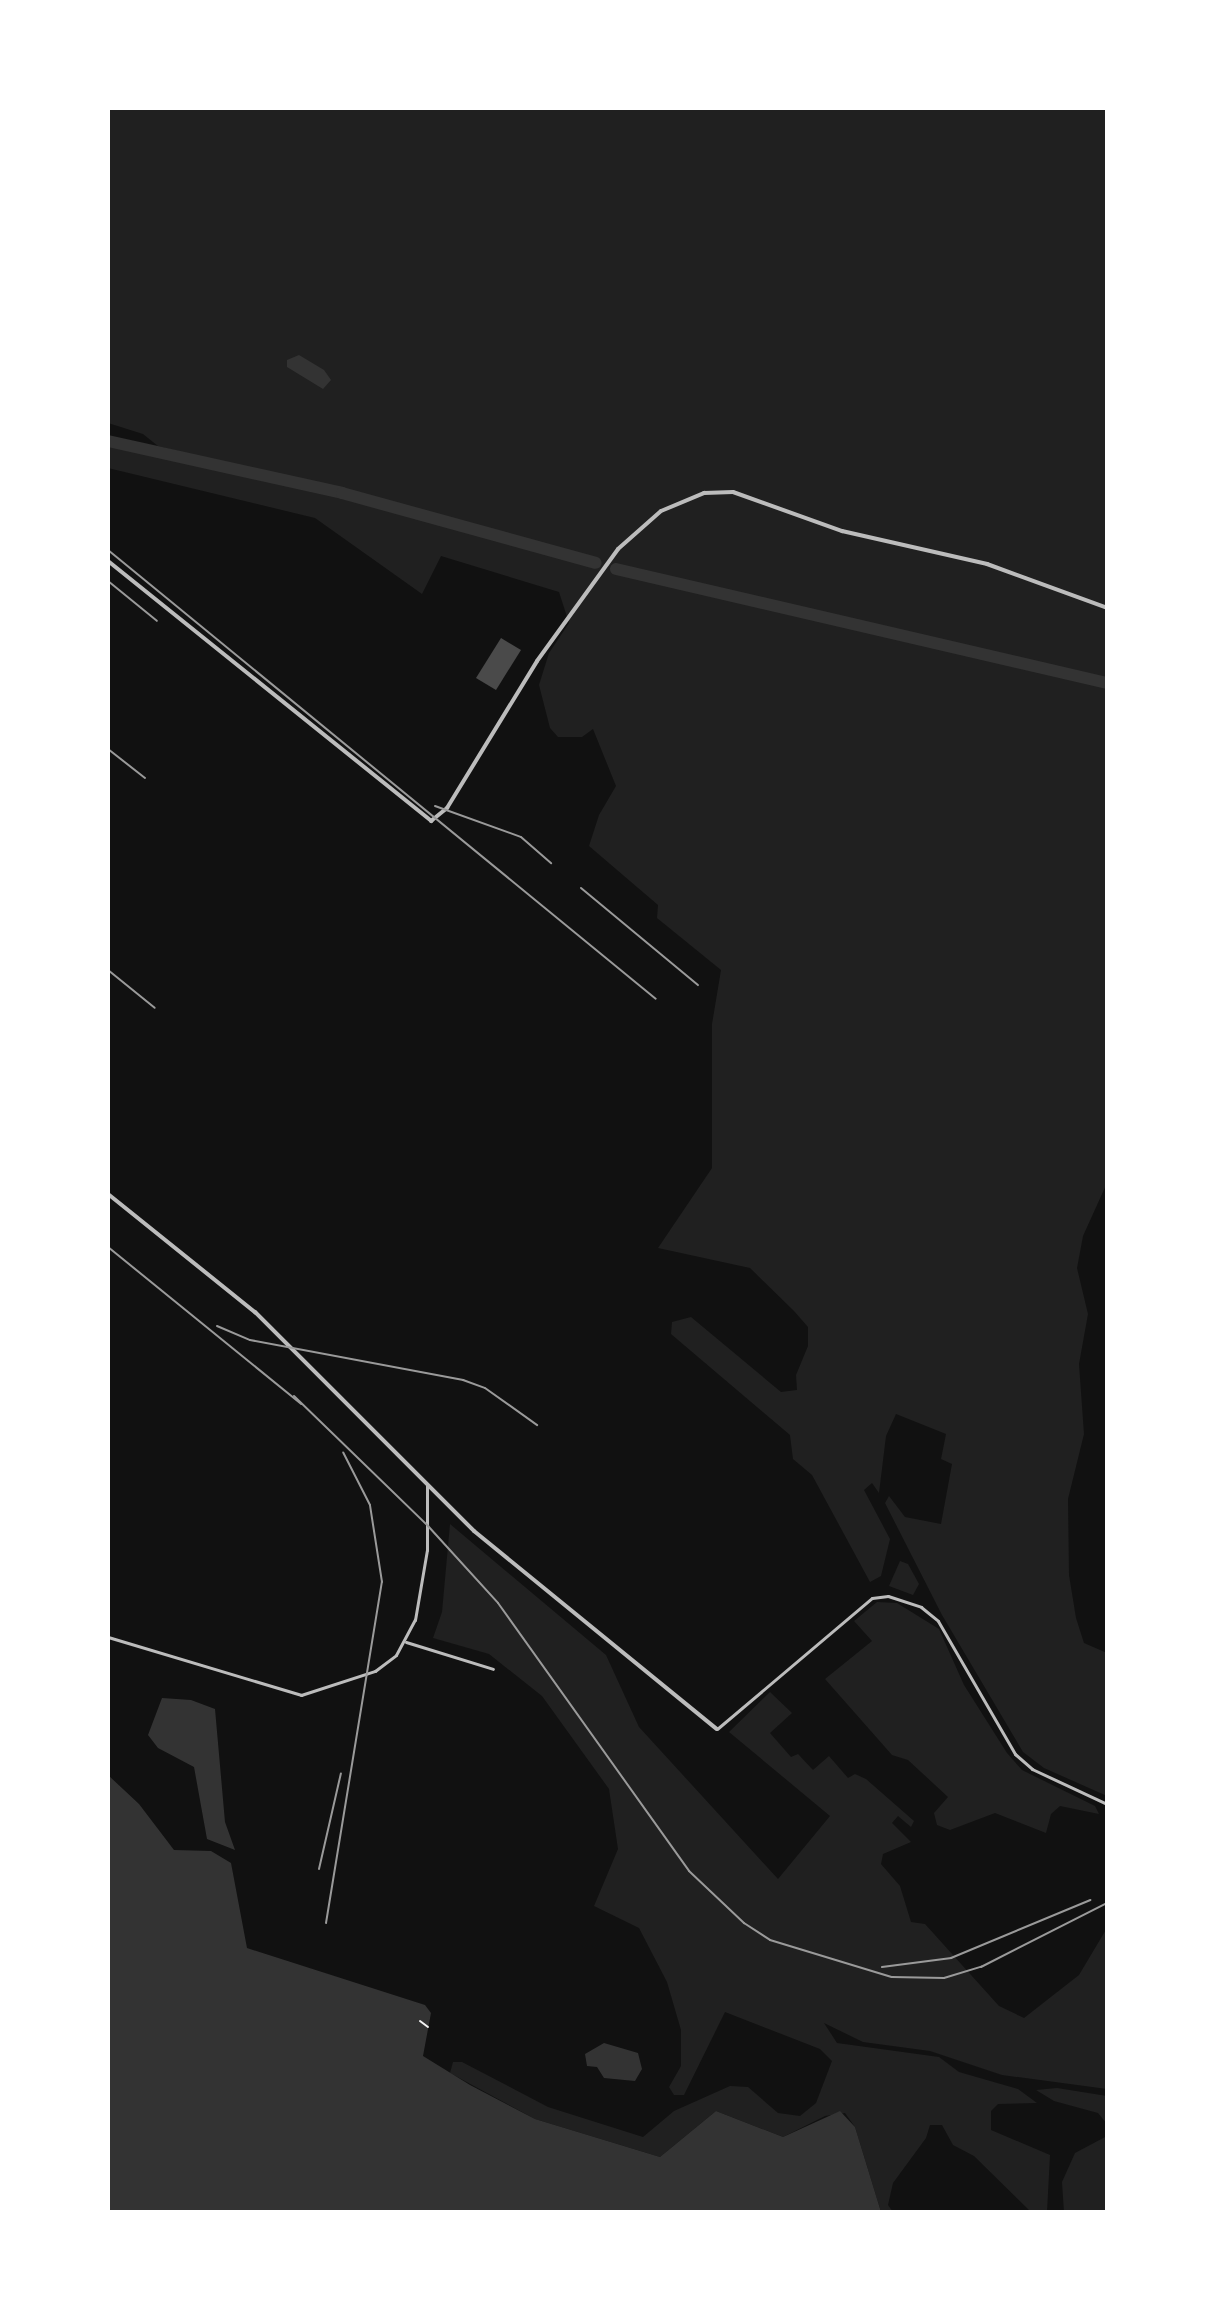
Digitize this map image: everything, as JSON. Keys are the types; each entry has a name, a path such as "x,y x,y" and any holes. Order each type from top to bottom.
{"street":[{"path":"108,561 431,821 447,808 564,621 640,527 682,501 714,491 733,492 842,531 987,564 1107,608"},
{"path":"108,1194 255,1312 474,1531 717,1729 872,1598 888,1596 921,1607 938,1621 1015,1754 1032,1769 1107,1804"},
{"path":"108,1637 301,1695 375,1671 406,1642 423,1577 427,1485"},
{"path":"406,1642 493,1669"}],"path":[{"path":"420,2021 428,2027"}],"shaded area":[{"path":"108,108 1107,108 1107,1183 1083,1236 1077,1268 1088,1314 1079,1364 1084,1434 1068,1499 1069,1575 1076,1618 1084,1643 1107,1653 1107,1796 1044,1768 1023,1752 942,1615 885,1503 889,1496 905,1517 941,1524 952,1464 941,1459 946,1434 896,1414 886,1436 879,1493 872,1483 864,1490 890,1539 881,1576 870,1582 812,1475 793,1459 790,1435 671,1334 672,1322 691,1317 781,1392 797,1390 796,1375 808,1346 808,1327 794,1311 750,1268 658,1248 712,1168 712,1024 721,970 657,918 658,905 589,846 599,815 616,786 593,729 582,737 558,737 550,728 539,685 549,653 569,623 559,592 441,556 422,594 315,518 108,468 108,444 226,471 230,464 158,446 143,434 108,423"},
{"path":"299,355 324,370 331,380 323,389 287,367 287,360"},
{"path":"450,1524 606,1655 639,1727 778,1879 830,1816 729,1732 770,1692 792,1713 770,1733 791,1757 798,1754 813,1770 829,1756 848,1778 855,1774 866,1779 914,1821 911,1827 898,1816 892,1823 911,1842 883,1854 881,1864 900,1886 911,1922 925,1924 999,2006 1024,2018 1079,1975 1107,1928 1107,2089 1002,2075 930,2051 863,2042 824,2023 837,2043 939,2057 959,2072 1018,2089 1037,2103 998,2104 991,2111 991,2130 1050,2155 1047,2212 1031,2212 974,2156 953,2145 942,2125 930,2125 926,2138 893,2183 888,2205 893,2212 881,2212 855,2127 845,2113 825,2116 783,2137 716,2111 660,2157 535,2119 450,2073 453,2062 462,2062 548,2107 643,2137 674,2111 730,2086 748,2087 778,2113 800,2116 816,2103 832,2061 820,2049 725,2012 684,2095 674,2095 669,2087 681,2066 681,2030 667,1982 639,1928 594,1906 618,1849 609,1789 542,1696 489,1654 433,1638 442,1612"},
{"path":"900,1561 908,1564 919,1584 913,1595 889,1586"},
{"path":"877,1602 897,1603 939,1629 964,1685 1007,1753 1022,1770 1095,1806 1099,1814 1060,1806 1051,1814 1046,1833 995,1813 950,1830 937,1825 934,1813 948,1797 908,1760 892,1755 825,1679 872,1641 854,1621"},
{"path":"162,1698 191,1700 215,1709 225,1822 235,1850 207,1839 194,1767 158,1748 148,1735"},
{"path":"108,1775 139,1804 174,1850 211,1851 231,1863 247,1948 425,2005 431,2013 423,2056 470,2085 535,2119 660,2157 716,2111 783,2137 840,2111 855,2127 881,2212 108,2212"},
{"path":"604,2043 638,2053 642,2069 635,2081 604,2078 597,2067 587,2066 585,2054"},
{"path":"1057,2088 1107,2096 1107,2124 1098,2113 1054,2101 1036,2090"},
{"path":"1107,2136 1107,2212 1064,2212 1062,2182 1075,2153"}],"building":[{"path":"501,638 521,650 496,690 476,678"}],"waterway":[{"path":"108,441 342,493 596,563"},
{"path":"616,569 1107,683"}],"railway":[{"path":"108,550 656,999"},
{"path":"108,581 157,621"},
{"path":"108,749 145,778"},
{"path":"435,806 521,837 551,863"},
{"path":"581,888 698,985"},
{"path":"108,970 155,1008"},
{"path":"108,1247 301,1404"},
{"path":"217,1326 250,1340 463,1380 485,1388 537,1425"},
{"path":"294,1396 428,1526 498,1603 689,1871 744,1923 770,1940 892,1977 944,1978 981,1967 1107,1903"},
{"path":"326,1923 382,1582 370,1505 343,1452"},
{"path":"319,1869 341,1773"},
{"path":"882,1967 951,1958 1090,1900"}]}
